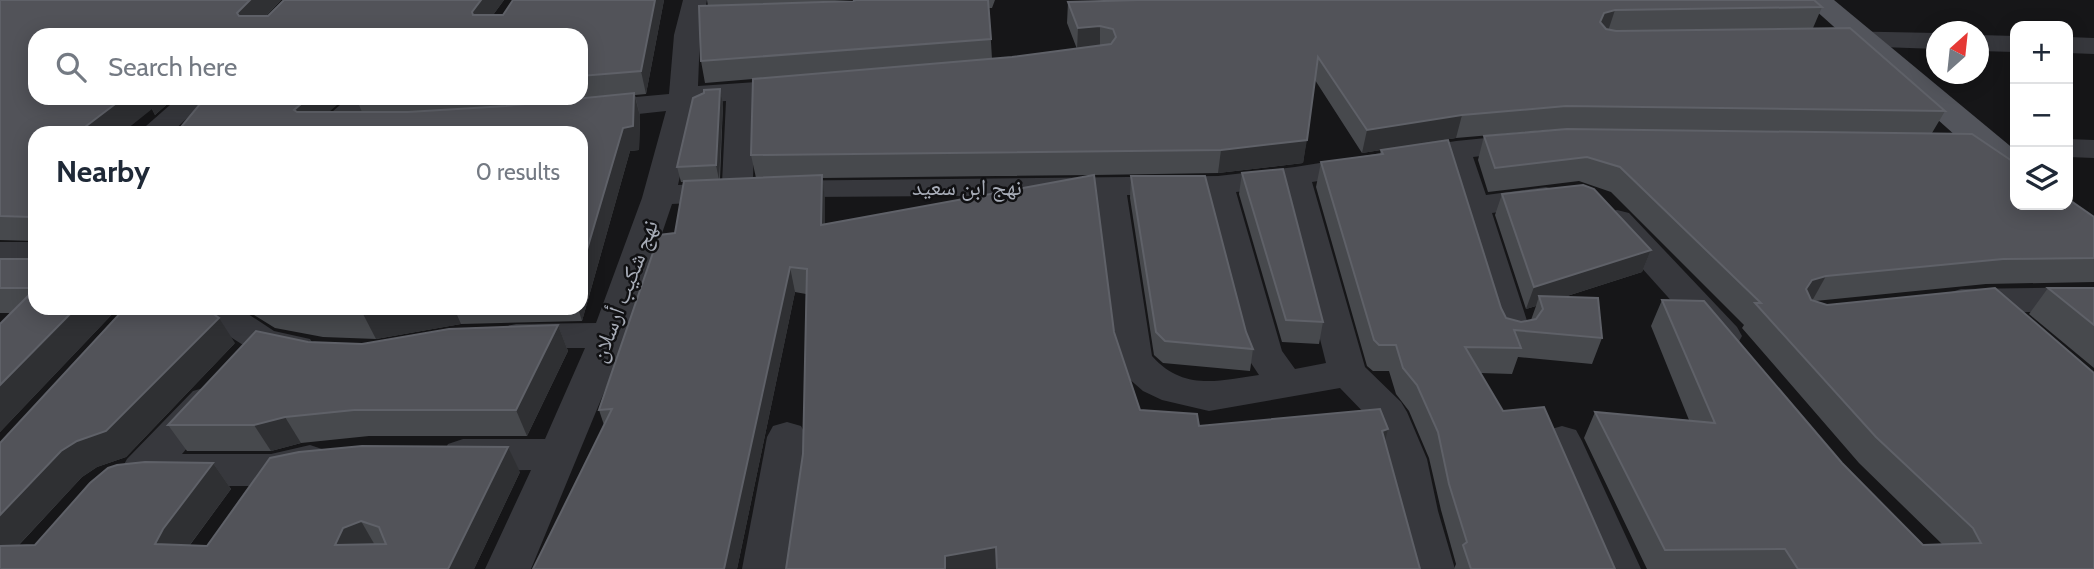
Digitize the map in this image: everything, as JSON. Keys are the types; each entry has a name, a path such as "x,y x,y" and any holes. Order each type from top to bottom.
{"main road":[{"path":"1818,0 1860,39 2001,147"}],"street":[{"name":"نهج شكيب أرسلان","path":"508,569 609,335 639,258 659,195 700,11"},
{"path":"1804,40 1926,41"},
{"path":"1989,43 2010,44"},
{"path":"2073,45 2094,46"},
{"path":"566,113 833,84"},
{"path":"737,191 741,92"},
{"path":"161,126 187,105"},
{"path":"331,126 357,105"},
{"name":"نهج ابن سعيد","path":"659,195 969,186 1218,185 1295,176 1456,150 1559,141"},
{"path":"1945,146 2001,147"},
{"path":"2073,148 2094,149"},
{"path":"1456,150 1513,333"},
{"path":"1295,176 1348,373 1387,412 1406,459 1416,511 1432,569"},
{"path":"1218,185 1264,354 1286,385"},
{"path":"1110,187 1134,358 1143,373 1186,394 1209,397 1348,373"},
{"path":"1473,206 1589,197 1748,364"},
{"path":"0,253 28,253"},
{"path":"1933,304 1986,299 2094,299"},
{"path":"1986,299 2024,330"},
{"path":"224,315 263,341 336,354"},
{"path":"487,338 609,335"},
{"path":"263,341 124,478 271,470 302,462 346,457"},
{"path":"765,569 788,437"},
{"path":"1562,441 1618,569"},
{"path":"423,455 558,454"},
{"path":"240,514 271,470"}],"building":[{"path":"0,0 250,0 237,13 239,16 268,16 284,0 481,0 472,12 473,15 503,15 513,0 655,0 641,71 588,75 588,28 28,28 28,105 114,105 86,126 28,126 28,217 0,216"},
{"path":"856,0 988,0 991,39 701,61 699,6"},
{"path":"1814,0 1822,7 1615,10 1604,13 1600,22 1606,29 1616,31 1850,28 1945,111 1566,106 1462,115 1367,130 1318,57 1307,140 1221,150 751,155 753,79 1012,57 1111,44 1116,37 1113,29 1100,26 1078,28 1068,2"},
{"path":"720,89 716,165 677,167 693,98 704,93 704,90"},
{"path":"634,93 633,126 623,128 588,246 588,126 182,126 199,105 300,105 294,110 297,112 408,112 516,105 588,105 588,98"},
{"path":"1567,129 1972,134 2010,160 2010,210 2073,210 2073,202 2094,217 2094,258 2003,259 1826,276 1812,280 1806,289 1811,300 1827,305 1995,288 2094,373 2094,569 1798,569 1785,549 1665,550 1595,412 1715,423 1662,300 1704,301 1842,463 1923,545 1981,543 1973,528 1876,437 1755,303 1761,303 1620,167 1587,157 1495,168 1484,136"},
{"path":"1448,140 1506,318 1521,322 1536,319 1543,309 1539,296 1598,298 1602,338 1514,330 1521,348 1465,347 1503,411 1544,407 1615,569 1471,569 1463,545 1467,542 1449,484 1438,432 1417,385 1403,368 1396,345 1379,345 1374,340 1321,162 1383,154 1381,150"},
{"path":"1283,169 1323,322 1286,320 1242,173"},
{"path":"822,175 821,225 1094,175 1114,332 1140,410 1197,414 1199,426 1380,409 1388,429 1382,431 1420,569 997,569 996,547 945,556 945,569 786,569 803,454 807,269 790,267 724,569 533,569 612,409 599,410 659,235 675,233 684,181"},
{"path":"1131,176 1205,176 1246,332 1253,349 1165,341 1156,332"},
{"path":"1583,185 1594,189 1651,250 1534,287 1502,194"},
{"path":"0,259 28,259 28,288 0,288"},
{"path":"2048,288 2094,288 2094,325"},
{"path":"28,296 28,315 69,315 0,385 0,324"},
{"path":"119,315 215,315 219,318 106,431 77,441 61,451 0,515 0,443"},
{"path":"558,325 516,410 354,410 285,417 254,425 168,425 256,331 308,342 362,344 449,329"},
{"path":"362,446 508,447 448,569 0,569 0,546 35,545 90,483 108,468 145,462 213,463 163,529 155,544 207,546 270,458 299,452","holes":["361,521 379,527 386,544 335,545 343,528"]}]}
